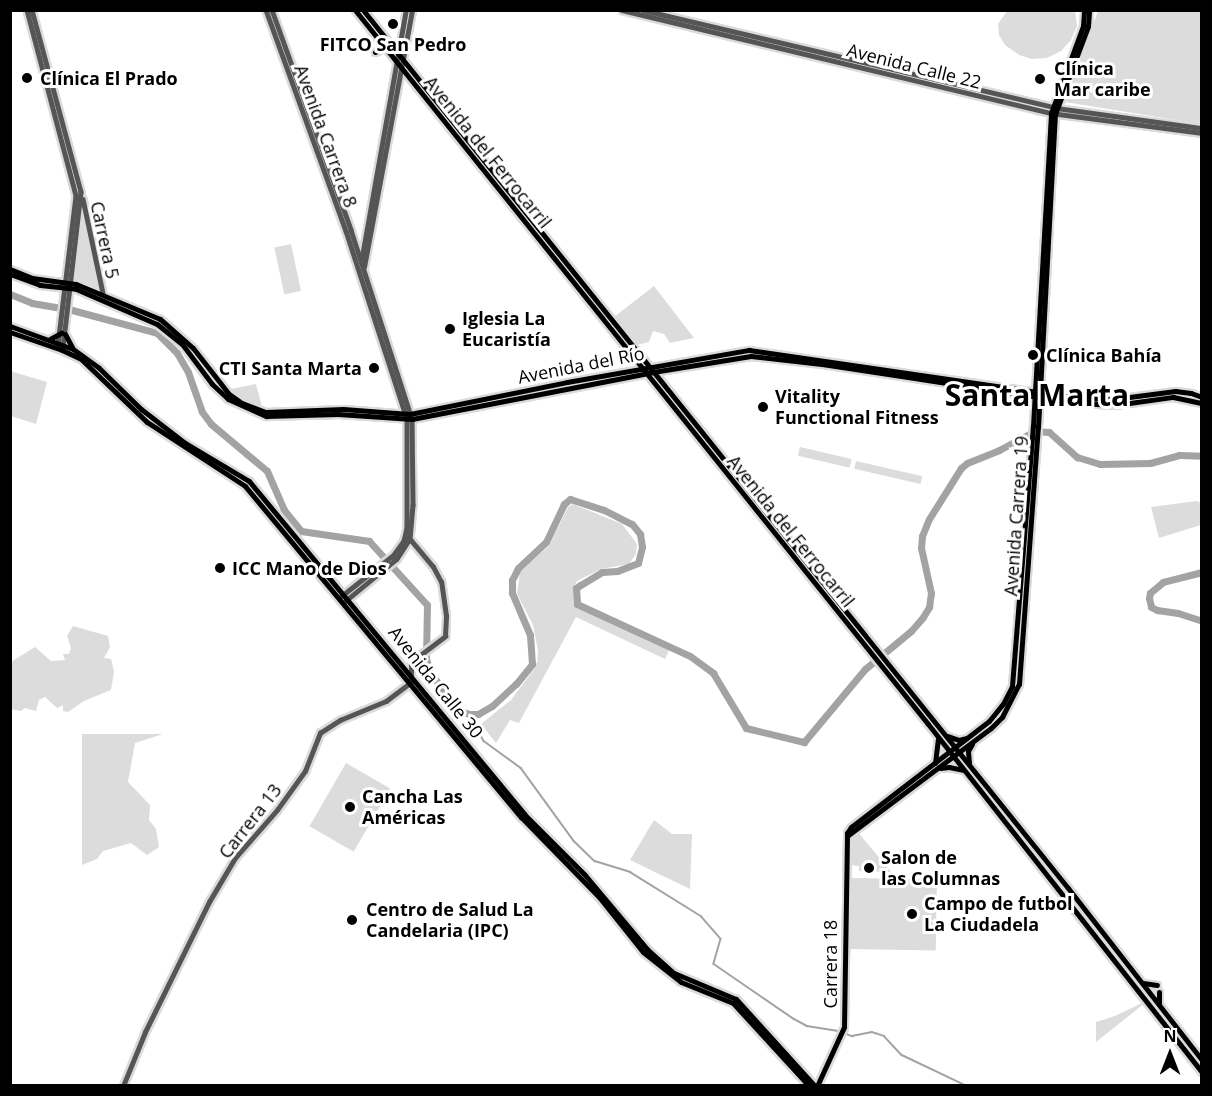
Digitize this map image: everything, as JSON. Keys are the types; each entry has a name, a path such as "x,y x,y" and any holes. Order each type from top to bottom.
{"main road":[{"name":"Avenida del Ferrocarril","path":"356,10 381,42 400,60 866,643 1143,983 1202,1060"},
{"name":"Avenida del Ferrocarril","path":"363,10 398,53 402,68 634,356 648,370"},
{"name":"Avenida Carrera 19","path":"847,836 851,827 1002,717 1019,684 1054,110 1083,26 1084,10"},
{"name":"Avenida Carrera 19","path":"1054,110 1088,26 1089,10"},
{"path":"375,52 379,50 381,42"},
{"name":"Avenida del Río","path":"10,269 32,278 103,293 160,319 193,348 223,389 254,408 276,413 343,409 408,416 632,370 648,370"},
{"name":"Avenida del Río","path":"10,274 30,283 69,285 104,299 169,332 189,351 219,392 232,402 255,413 278,418 338,414 408,416 648,370 744,356 770,357 1037,394 1114,399 1158,392 1191,393 1202,397"},
{"name":"Avenida Calle 30","path":"10,326 50,339 88,364 147,422 245,486 410,674 524,814 585,875 647,949 675,973 736,999 816,1086"},
{"name":"Avenida Calle 30","path":"10,332 73,349 99,368 141,409 185,443 249,482 521,817 599,897 644,952 681,982 733,1003 809,1086"},
{"path":"50,339 63,334 73,349"},
{"path":"632,370 634,356"},
{"name":"Avenida del Río","path":"1037,394 1094,405 1115,405 1165,397 1192,399 1202,403"},
{"path":"941,736 959,740 973,738 968,751 968,769 949,766 935,767 941,736"},
{"name":"Avenida del Ferrocarril","path":"968,769 1202,1072"},
{"name":"Carrera 18","path":"816,1086 844,1027 847,836"},
{"path":"1143,983 1157,985"},
{"path":"1159,992 1159,1005"}],"street":[{"path":"27,10 75,184 68,297 61,346"},
{"name":"Carrera 5","path":"32,10 81,192 103,293"},
{"name":"Avenida Carrera 8","path":"266,10 362,271 408,416 407,538"},
{"name":"Avenida Carrera 8","path":"272,10 361,262"},
{"path":"398,53 406,10"},
{"path":"362,271 361,262 400,60 412,10"},
{"name":"Avenida Calle 22","path":"622,10 1054,110 1202,134"},
{"name":"Avenida Calle 22","path":"643,10 1054,110 1202,128"},
{"path":"362,271 402,68"},
{"path":"69,285 81,192"},
{"path":"344,598 395,557 407,538 433,567 441,582 446,616 445,636 435,647 419,655 411,665 411,682"},
{"name":"Carrera 13","path":"123,1086 145,1032 209,902 235,858 278,810 305,771 320,733 340,720 386,701 411,682"}],"shaded area":[{"path":"1075,10 1077,26 1071,40 1061,51 1047,58 1032,59 1019,55 1005,45 999,35 998,24 1007,11"},
{"path":"1098,11 1201,11 1201,124 1065,102"},
{"path":"82,206 84,209 100,290 74,281"},
{"path":"291,244 301,291 284,294 274,248"},
{"path":"654,286 694,338 670,343 664,334 653,331 649,342 636,345 614,317"},
{"path":"10,371 47,382 36,424 11,416"},
{"path":"256,384 262,407 240,400 226,390"},
{"path":"800,447 852,459 850,468 798,456"},
{"path":"856,461 922,476 920,484 854,469"},
{"path":"1197,501 1201,503 1201,525 1159,538 1151,507"},
{"path":"573,504 622,524 637,544 636,554 629,564 601,569 577,581 574,586 574,605 670,648 665,659 576,617 519,723 510,720 496,743 481,724 511,700 537,665 538,651 533,625 517,594 520,571 549,546 568,507"},
{"path":"73,626 108,636 110,647 104,658 111,659 114,672 111,690 84,701 68,712 63,711 63,705 57,708 45,697 39,700 36,711 25,708 21,711 11,709 11,662 35,647 51,661 65,660 63,654 69,654 71,648 67,636"},
{"path":"82,734 163,734 135,743 128,782 150,805 149,820 156,829 159,847 147,855 131,843 103,851 97,859 82,865"},
{"name":"Cancha Las Américas","path":"346,763 390,788 354,852 310,826"},
{"path":"654,820 672,834 692,834 690,889 630,860"},
{"path":"856,830 891,872 859,871 859,866 850,865 851,838"},
{"path":"850,878 937,880 936,951 849,949"},
{"path":"1145,1003 1096,1042 1096,1022"}],"waterway":[{"path":"10,294 32,303 72,310 157,333 177,353 188,372 202,412 211,424 267,471 284,510 301,531 369,541 427,605 426,659 431,673 456,709 469,714 478,714 492,706 516,684 532,664 530,635 512,593 512,580 518,568 546,542 564,504 570,499 604,510 632,524 640,534 642,547 638,563 617,571 602,572 576,588 577,604 690,656 713,673 746,728 804,742 865,669 911,631 929,607 931,593 921,548 922,536 929,519 961,468 967,463 999,450 1035,431 1049,432 1077,457 1100,464 1150,463 1179,455 1202,456"},
{"path":"1202,572 1163,582 1150,593 1149,598 1151,607 1157,610 1178,613 1202,621"},
{"path":"469,714 484,741 521,768 574,841 595,861 630,872 701,916 721,939 714,964 807,1026 840,1031"},
{"path":"844,1033 852,1036 872,1032 884,1036 902,1055 967,1086"}],"place":[{"name":"FITCO San Pedro","path":"393,24"},
{"name":"Clínica El Prado","path":"27,78"},
{"name":"Clínica Mar caribe","path":"1040,79"},
{"name":"Iglesia La Eucaristía","path":"450,329"},
{"name":"Clínica Bahía","path":"1033,355"},
{"name":"CTI Santa Marta","path":"374,368"},
{"name":"Vitality Functional Fitness","path":"763,407"},
{"name":"ICC Mano de Dios","path":"220,568"},
{"name":"Cancha Las Américas","path":"350,807"},
{"name":"Salon de las Columnas","path":"869,868"},
{"name":"Campo de futbol La Ciudadela","path":"912,914"},
{"name":"Centro de Salud La Candelaria (IPC)","path":"352,920"}],"district":[{"name":"Santa Marta","path":"1037,395"}]}
